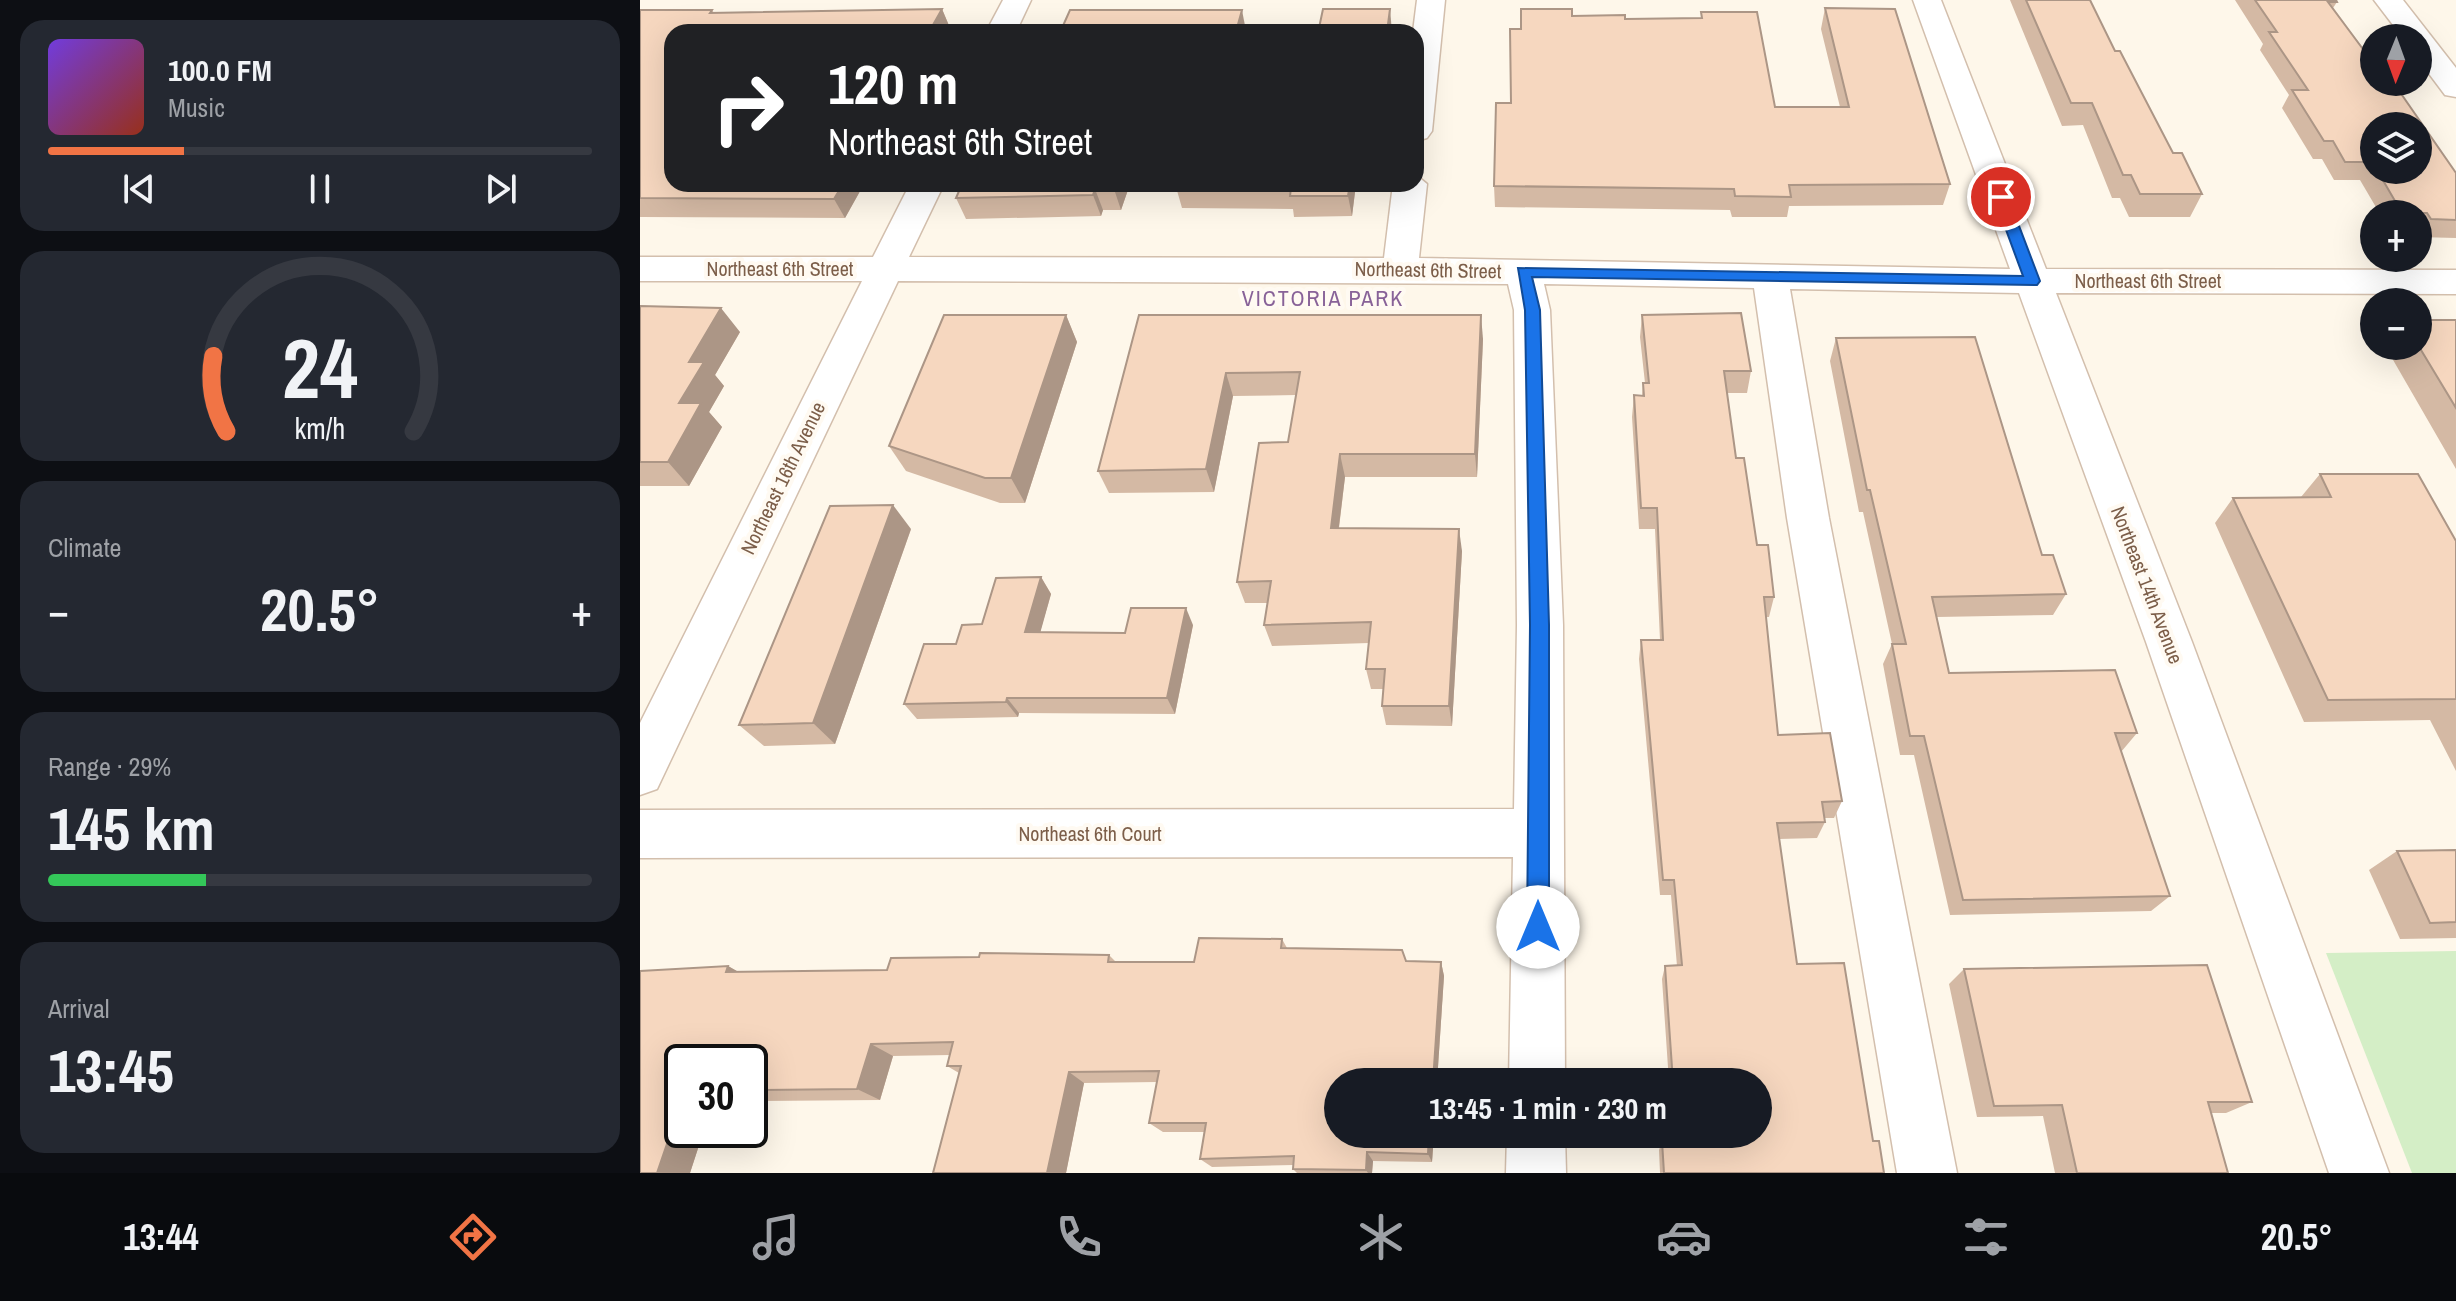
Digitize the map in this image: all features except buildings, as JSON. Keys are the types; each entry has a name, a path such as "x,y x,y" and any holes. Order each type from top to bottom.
{"street":[{"path":"1005,24 1017,0"},
{"path":"1424,61 1431,0"},
{"name":"Northeast 14th Avenue","path":"1927,0 2169,642 2359,1173"},
{"path":"2388,0 2407,24"},
{"path":"2432,56 2456,88"},
{"name":"Northeast 16th Avenue","path":"640,773 923,192"},
{"path":"1400,270 1409,192"},
{"name":"Northeast 6th Street","path":"640,269 1400,270 2032,281 2456,282"},
{"path":"1523,272 1532,310 1540,625 1537,1068"},
{"path":"1770,276 1808,518 1927,1173"},
{"name":"Northeast 6th Court","path":"640,834 1539,833"},
{"path":"1536,1148 1536,1173"}],"green space":[{"path":"2456,951 2456,1173 2412,1173 2326,953"}],"district":[{"name":"VICTORIA PARK","path":"1323,298"}],"route":[{"path":"1538,927 1540,625 1532,310 1523,272 2032,281 2001,197"}]}
